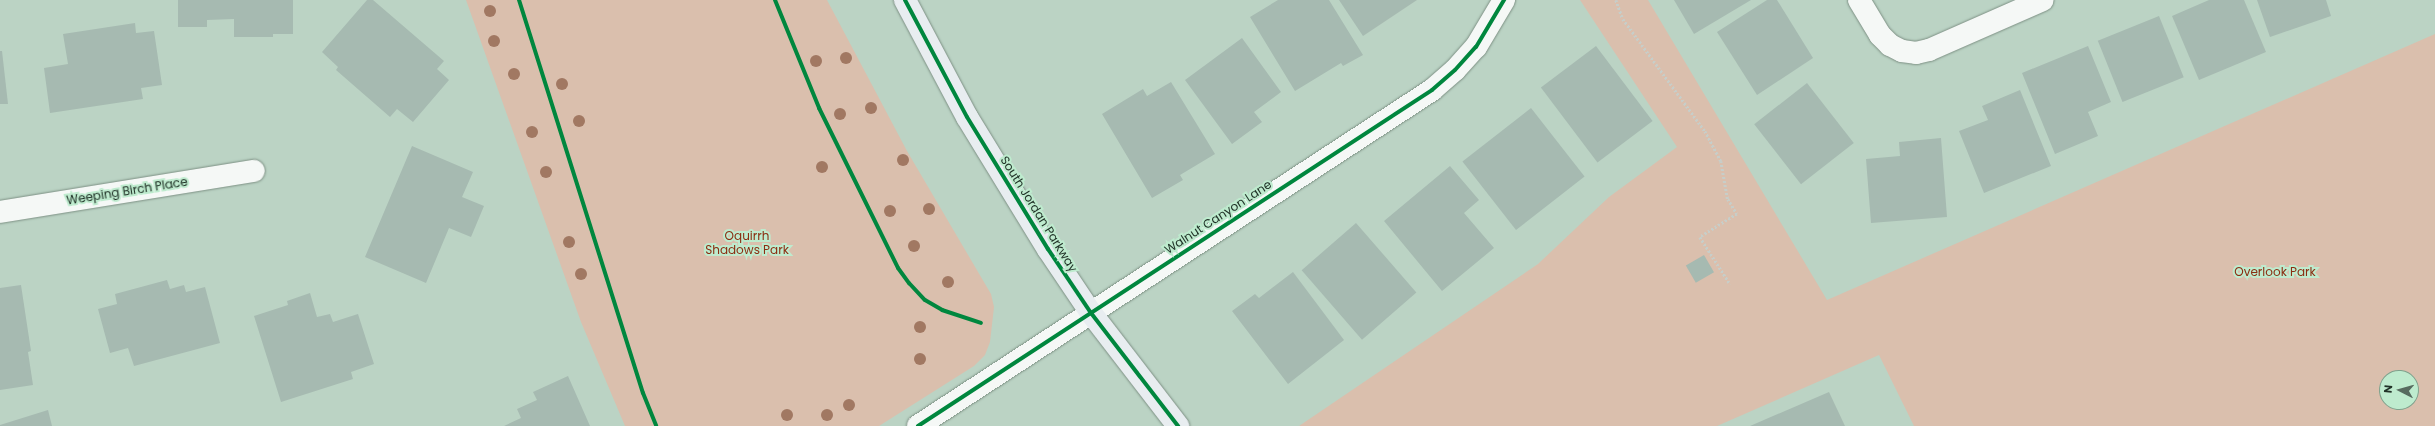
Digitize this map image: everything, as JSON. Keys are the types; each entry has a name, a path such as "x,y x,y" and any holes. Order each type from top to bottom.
{"main road":[{"name":"South Jordan Parkway","path":"904,0 942,72 1006,184 1091,313 1178,426"}],"street":[{"name":"Walnut Canyon Lane","path":"918,426 1432,90 1455,70 1476,47 1504,0"},
{"path":"1859,0 1880,35 1890,45 1902,51 1916,53 1929,50 2044,0"},
{"name":"Weeping Birch Place","path":"0,212 254,171"}],"path":[{"path":"1616,0 1623,19 1705,131 1721,160 1728,199 1737,214 1700,237 1730,284"}],"green space":[{"name":"Oquirrh Shadows Park","path":"466,0 827,0 907,151 991,294 994,307 990,342 985,355 974,366 879,426 625,426 581,322"},
{"name":"Overlook Park","path":"1580,0 1648,0 1827,300 2435,34 2435,426 1914,426 1879,355 1717,426 1299,426 1538,264 1609,197 1677,147"}],"building":[{"path":"178,0 293,0 293,34 273,34 273,37 234,37 234,19 207,20 207,27 178,27"},
{"path":"367,0 373,0 444,61 437,69 449,80 413,122 397,109 390,117 336,70 338,67 322,52"},
{"path":"1278,0 1329,0 1363,55 1343,66 1341,63 1295,91 1250,17"},
{"path":"1339,0 1417,0 1363,36"},
{"path":"1674,0 1751,0 1694,34"},
{"path":"1767,0 1777,0 1813,58 1757,95 1717,32"},
{"path":"2209,0 2244,0 2266,52 2199,80 2172,16"},
{"path":"2257,0 2326,0 2331,16 2270,37"},
{"path":"2159,16 2184,77 2123,102 2098,41"},
{"path":"135,23 136,33 154,31 162,85 141,88 143,99 50,113 44,68 68,64 63,34"},
{"path":"1242,38 1281,92 1254,112 1262,122 1232,144 1185,80"},
{"path":"1596,46 1653,121 1597,163 1541,88"},
{"path":"2088,46 2111,102 2088,112 2098,136 2055,154 2022,73"},
{"path":"0,51 2,51 8,104 0,104"},
{"path":"1171,82 1215,154 1180,175 1183,180 1152,198 1102,114 1143,89 1147,96"},
{"path":"1807,83 1854,143 1801,184 1754,124"},
{"path":"2020,90 2051,166 1984,193 1959,131 1988,120 1982,106"},
{"path":"1531,108 1585,177 1516,230 1462,162"},
{"path":"1941,138 1947,217 1871,223 1866,159 1900,156 1899,142"},
{"path":"412,146 473,172 462,197 484,206 471,237 449,228 426,283 365,257"},
{"path":"1450,166 1479,200 1464,213 1494,248 1442,291 1384,221"},
{"path":"1356,223 1416,292 1362,340 1302,270"},
{"path":"1704,255 1714,272 1696,283 1686,266"},
{"path":"1293,272 1344,340 1288,384 1232,311 1255,294 1259,298"},
{"path":"167,280 170,289 184,285 186,292 205,287 220,343 134,366 128,348 110,353 98,309 117,304 115,294"},
{"path":"21,285 31,351 28,352 33,385 0,390 0,288"},
{"path":"310,293 317,317 330,314 333,322 358,314 374,364 351,372 353,379 281,402 254,316 288,305 287,301"},
{"path":"568,376 590,426 504,426 521,418 517,409 537,400 533,392"},
{"path":"1829,392 1845,426 1750,426"},
{"path":"48,410 52,426 0,426 0,425"}],"cycle path":[{"path":"519,0 643,393 656,426"},
{"path":"775,0 819,108 898,268 909,283 925,300 942,310 981,323"},
{"path":"905,0 967,117 1048,249 1091,313 1178,426"},
{"path":"918,426 1432,90 1455,70 1476,47 1504,0"}]}
